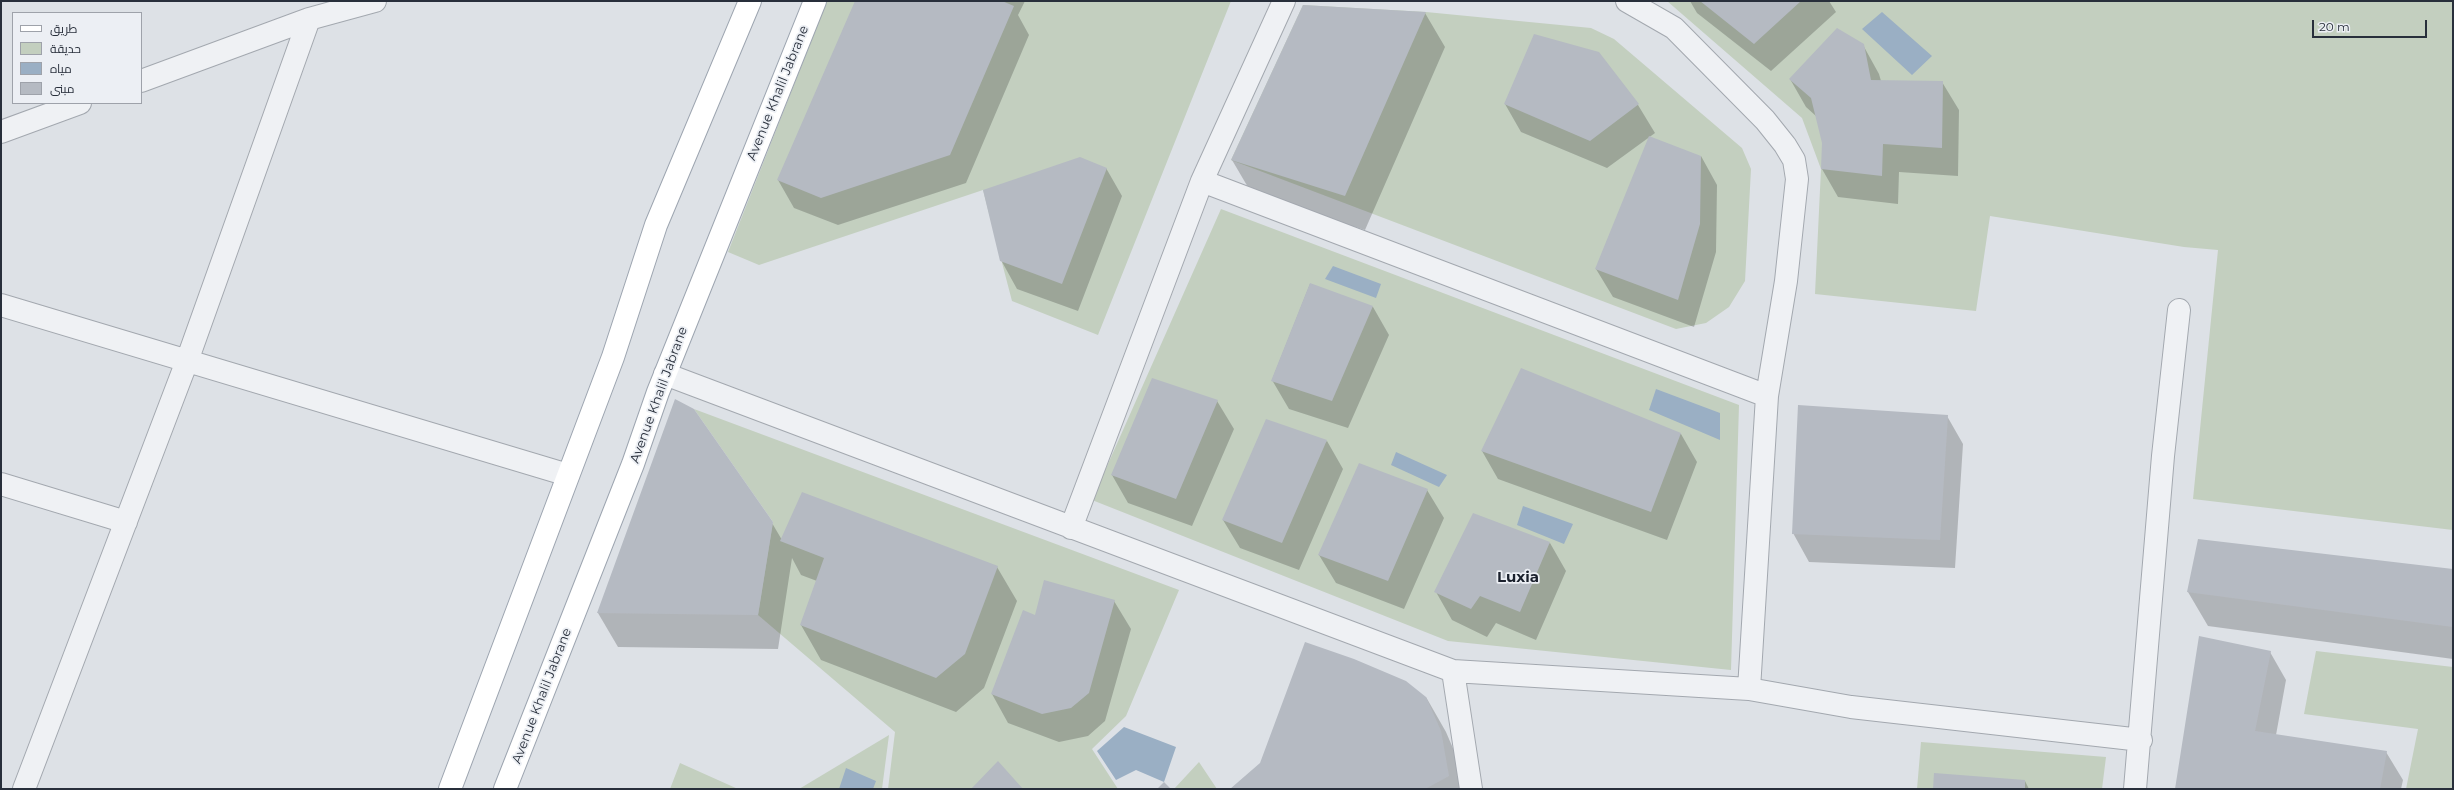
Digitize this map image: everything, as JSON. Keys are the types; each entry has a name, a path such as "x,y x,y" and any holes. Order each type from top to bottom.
{"main road":[{"path":"450,789 613,357 656,225 750,1"},
{"name":"Avenue Khalil Jabrane","path":"505,789 634,464 665,374 815,1"}],"street":[{"path":"142,81 309,19 375,1"},
{"path":"1070,528 1202,181 1284,1"},
{"path":"1627,1 1674,28 1764,120 1785,145 1794,160 1797,179 1786,281 1767,396 1749,688"},
{"path":"24,789 187,361 309,19"},
{"path":"1,132 77,104"},
{"path":"1202,181 1767,396"},
{"path":"1,305 568,475"},
{"path":"2135,789 2141,740 2163,456 2179,310"},
{"path":"665,374 1070,528 1453,671 1749,688 1851,706 2141,740"},
{"path":"1,484 126,522"},
{"path":"1453,671 1471,789"}],"green space":[{"path":"827,1 1231,1 1098,335 1012,301 983,190 759,265 728,252"},
{"path":"1667,1 2453,1 2453,530 2193,499 2218,250 2184,247 1990,216 1976,311 1815,294 1821,169 1802,118"},
{"path":"1303,5 1426,12 1591,28 1614,39 1742,148 1751,169 1745,281 1729,307 1706,323 1676,329 1231,160"},
{"path":"1221,209 1739,405 1731,670 1448,641 1092,500"},
{"path":"694,409 1179,590 1126,716 1092,749 1118,789 888,789 895,732 758,615 773,522"},
{"path":"2316,651 2453,667 2453,789 2406,789 2418,729 2304,714"},
{"path":"889,735 882,789 799,789"},
{"path":"1921,742 2106,757 2102,789 1917,789"},
{"path":"1199,762 1217,789 1174,789"},
{"path":"680,763 738,789 670,789"}],"water":[{"path":"1882,12 1932,56 1912,75 1862,29"},
{"path":"1333,266 1381,284 1376,298 1325,279"},
{"path":"1656,389 1720,413 1720,440 1649,410"},
{"path":"1396,452 1447,475 1439,487 1391,465"},
{"path":"1523,506 1573,524 1564,544 1517,525"},
{"path":"1124,727 1176,747 1164,782 1136,770 1116,780 1097,751"},
{"path":"846,768 876,781 873,789 839,789"}],"building":[{"path":"855,1 1002,1 1014,6 950,155 821,198 777,180"},
{"path":"1700,1 1801,1 1754,44"},
{"path":"1303,5 1426,12 1345,196 1231,160"},
{"path":"1837,28 1864,44 1871,80 1943,81 1942,148 1883,144 1882,176 1821,169 1822,143 1811,98 1789,79"},
{"path":"1534,34 1599,52 1639,104 1590,141 1504,104"},
{"path":"1649,136 1701,156 1700,224 1678,300 1595,269"},
{"path":"1080,157 1107,168 1062,284 1000,261 983,190"},
{"path":"1310,283 1373,306 1332,401 1271,381"},
{"path":"1521,368 1681,433 1651,512 1481,451"},
{"path":"1152,378 1218,400 1176,499 1111,475"},
{"path":"675,399 694,409 773,522 758,615 597,613"},
{"path":"1798,405 1948,415 1940,540 1792,534"},
{"path":"1266,419 1327,440 1282,543 1222,520"},
{"path":"1359,463 1428,489 1388,581 1318,555"},
{"path":"802,492 998,566 965,654 936,678 800,625 824,558 780,541"},
{"path":"1473,513 1550,542 1520,612 1480,596 1471,609 1434,592"},
{"path":"2198,539 2453,569 2453,627 2187,592"},
{"path":"1044,580 1115,600 1089,693 1071,708 1042,714 991,694 1023,610 1035,615"},
{"path":"2199,636 2271,651 2255,731 2387,751 2380,789 2175,789"},
{"path":"1305,642 1354,659 1406,681 1426,697 1441,731 1449,776 1425,789 1230,789 1260,763"},
{"path":"998,761 1023,789 971,789"},
{"path":"1934,773 2025,780 2025,789 1933,789"},
{"path":"1164,782 1171,789 1157,789"}],"district":[{"name":"Luxia","path":"1518,578"}]}
